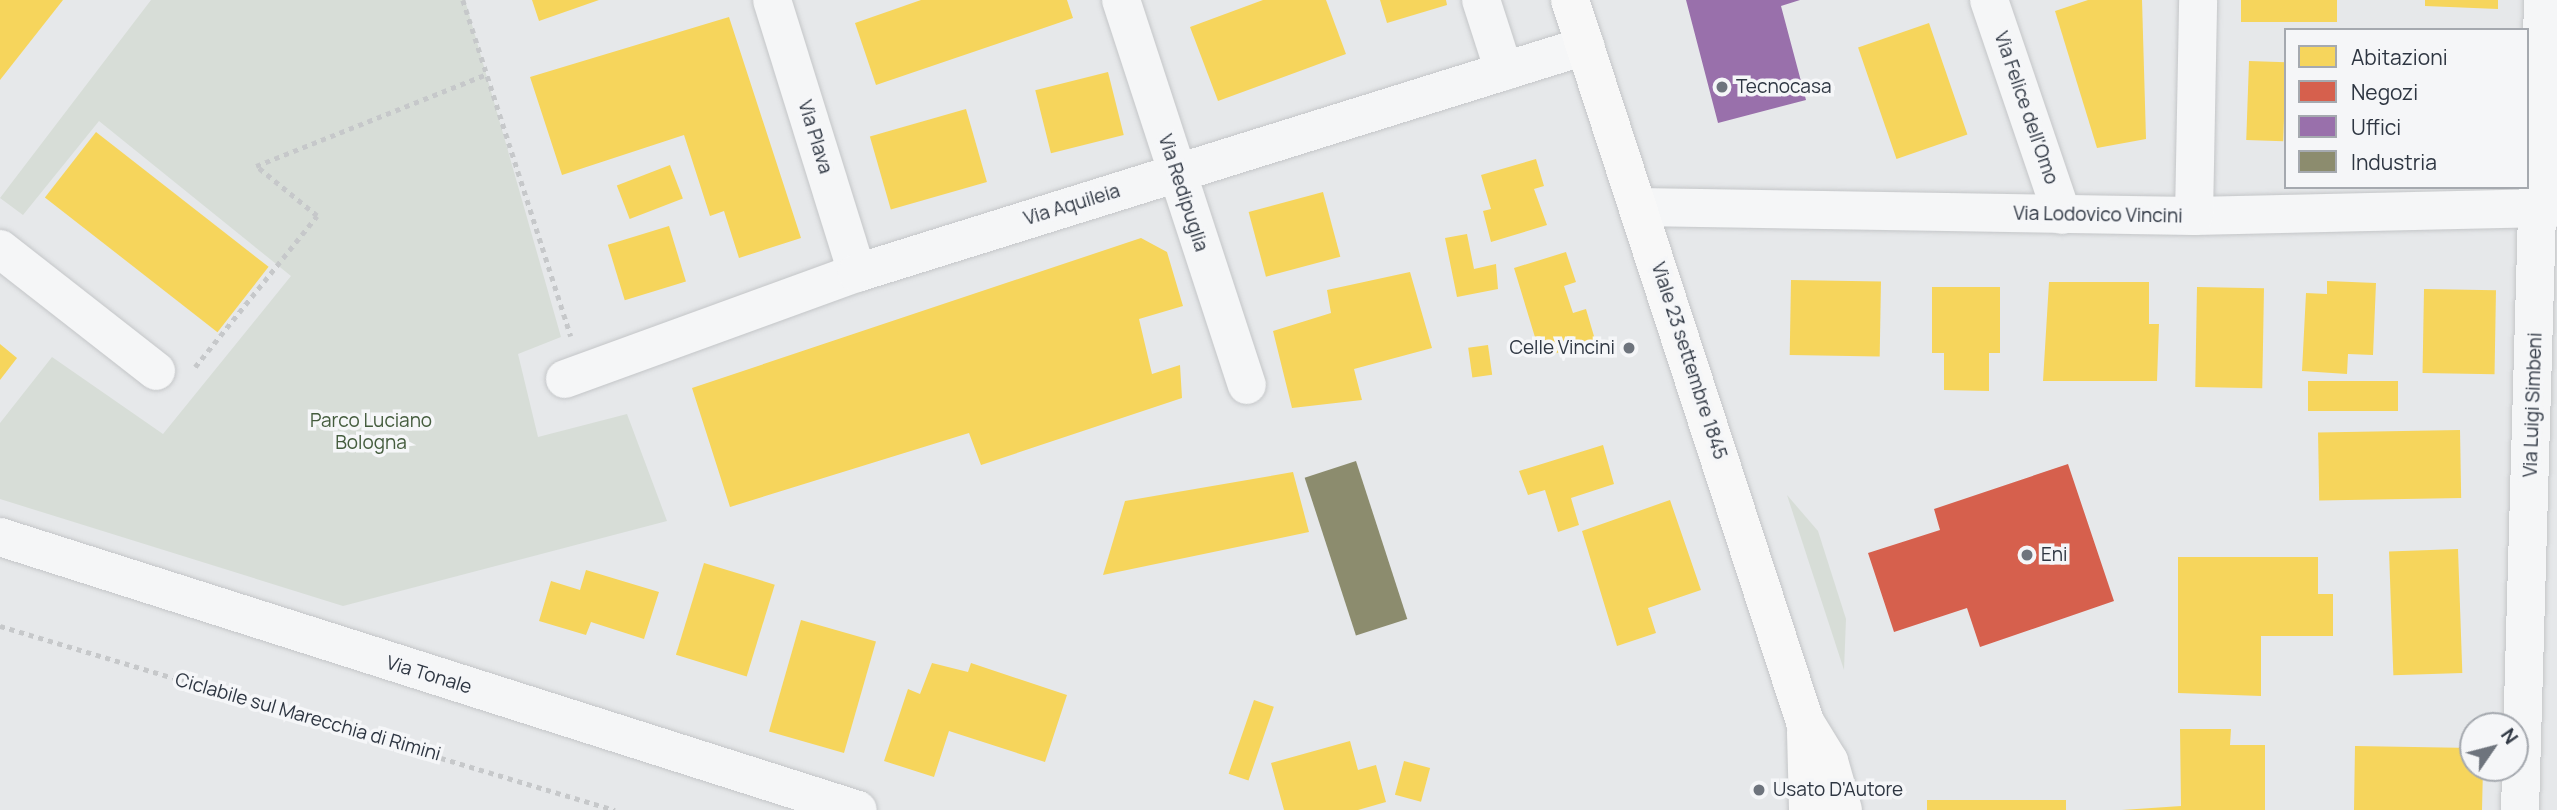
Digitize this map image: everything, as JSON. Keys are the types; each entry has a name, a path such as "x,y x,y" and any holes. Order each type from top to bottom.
{"main road":[{"name":"Viale 23 settembre 1845","path":"1570,0 1805,722 1829,761 1843,810"},
{"name":"Viale 23 settembre 1845","path":"1805,722 1808,810"}],"street":[{"name":"Via Plava","path":"772,0 858,273"},
{"name":"Via Redipuglia","path":"1121,0 1175,173 1247,385"},
{"path":"1481,0 1504,71"},
{"name":"Via Felice dell'Omo","path":"1990,0 2062,215"},
{"path":"2194,216 2198,0"},
{"name":"Via Luigi Simbeni","path":"2520,810 2549,208 2543,0"},
{"name":"Via Aquileia","path":"574,376 858,273 1585,46"},
{"name":"Via Lodovico Vincini","path":"1639,207 2194,216 2549,208"},
{"path":"0,249 156,371"},
{"name":"Via Tonale","path":"0,537 859,810"}],"path":[{"path":"463,0 574,376"},
{"path":"156,371 177,389 317,216 256,166 487,74"},
{"name":"Ciclabile sul Marecchia di Rimini","path":"0,626 615,810"}],"green space":[{"name":"Parco Luciano Bologna","path":"151,0 465,0 561,337 518,354 538,437 627,414 667,521 343,606 0,499 0,423 52,357 163,434 291,276 99,121 23,215 0,198"},
{"path":"1787,495 1818,531 1846,619 1844,670"}],"building: Abitazioni":[{"path":"0,0 63,0 0,80"},
{"path":"532,0 599,0 539,21"},
{"path":"921,0 1067,0 1073,18 876,85 855,23"},
{"path":"1263,0 1326,0 1346,54 1218,101 1190,27"},
{"path":"1380,0 1446,0 1447,5 1387,23"},
{"path":"2088,0 2142,0 2146,139 2097,148 2055,11"},
{"path":"2241,0 2337,0 2337,22 2241,22"},
{"path":"2425,0 2498,0 2498,9 2425,6"},
{"path":"729,17 801,238 739,258 724,211 710,216 684,135 562,175 530,77"},
{"path":"1929,23 1967,135 1897,159 1858,47"},
{"path":"2249,61 2284,62 2283,141 2246,140"},
{"path":"1108,72 1124,135 1051,153 1035,90"},
{"path":"966,109 987,182 891,210 870,137"},
{"path":"96,132 269,267 217,332 45,197"},
{"path":"1536,159 1544,186 1534,189 1547,225 1491,242 1483,211 1491,209 1481,175"},
{"path":"670,165 683,199 630,219 617,185"},
{"path":"1323,192 1340,257 1266,277 1249,212"},
{"path":"669,226 686,281 625,300 608,245"},
{"path":"1467,234 1474,269 1496,264 1498,289 1457,297 1445,238"},
{"path":"1141,238 1167,252 1183,306 1139,319 1152,374 1180,365 1182,398 981,465 969,433 730,507 692,388"},
{"path":"1566,252 1576,282 1564,286 1573,313 1586,309 1596,343 1541,357 1514,268"},
{"path":"1410,272 1432,348 1354,369 1362,400 1292,408 1273,331 1331,313 1327,290"},
{"path":"1791,280 1881,282 1880,357 1790,355"},
{"path":"2327,281 2376,283 2373,355 2348,354 2347,374 2302,371 2306,293 2327,294"},
{"path":"2049,282 2149,282 2149,324 2159,324 2157,381 2043,381"},
{"path":"1932,287 2000,287 2000,353 1989,353 1989,391 1944,390 1944,353 1932,353"},
{"path":"2197,287 2264,288 2262,388 2195,387"},
{"path":"2424,289 2496,290 2495,374 2423,373"},
{"path":"0,344 17,358 0,380"},
{"path":"1488,345 1492,375 1472,377 1468,348"},
{"path":"2308,381 2398,381 2398,411 2308,411"},
{"path":"2460,430 2461,498 2319,500 2318,432"},
{"path":"1603,445 1614,484 1571,498 1579,525 1558,532 1545,490 1528,495 1519,471"},
{"path":"1293,472 1309,532 1103,575 1125,501"},
{"path":"1670,500 1701,590 1648,608 1656,633 1617,646 1582,531"},
{"path":"2458,549 2462,673 2393,675 2389,551"},
{"path":"2178,557 2318,557 2318,594 2333,594 2333,636 2261,636 2261,696 2178,693"},
{"path":"704,563 775,585 747,676 676,655"},
{"path":"586,570 659,592 644,639 591,622 586,635 539,621 551,581 580,590"},
{"path":"801,620 876,641 844,753 769,732"},
{"path":"932,663 968,672 971,663 1067,695 1045,762 949,731 934,777 884,761 908,689 920,694"},
{"path":"1254,700 1274,707 1248,781 1229,774"},
{"path":"2180,729 2231,729 2230,745 2265,745 2265,810 2122,810 2181,806"},
{"path":"1350,741 1358,770 1376,765 1386,802 1358,810 1284,810 1271,763"},
{"path":"2355,746 2459,748 2459,782 2483,782 2482,810 2354,810"},
{"path":"1404,761 1430,768 1421,802 1395,795"},
{"path":"1927,800 2066,800 2066,810 1927,810"}],"building: Negozi":[{"path":"2068,464 2114,601 1980,647 1967,608 1894,632 1868,553 1940,530 1934,509"}],"building: Uffici":[{"path":"1686,0 1800,0 1781,6 1806,100 1718,123"}],"building: Industria":[{"path":"1356,461 1407,619 1356,636 1305,478"}],"place":[{"name":"Tecnocasa","path":"1722,87"},
{"name":"Celle Vincini","path":"1629,348"},
{"name":"Eni","path":"2027,555"},
{"name":"Usato D'Autore","path":"1759,790"}]}
